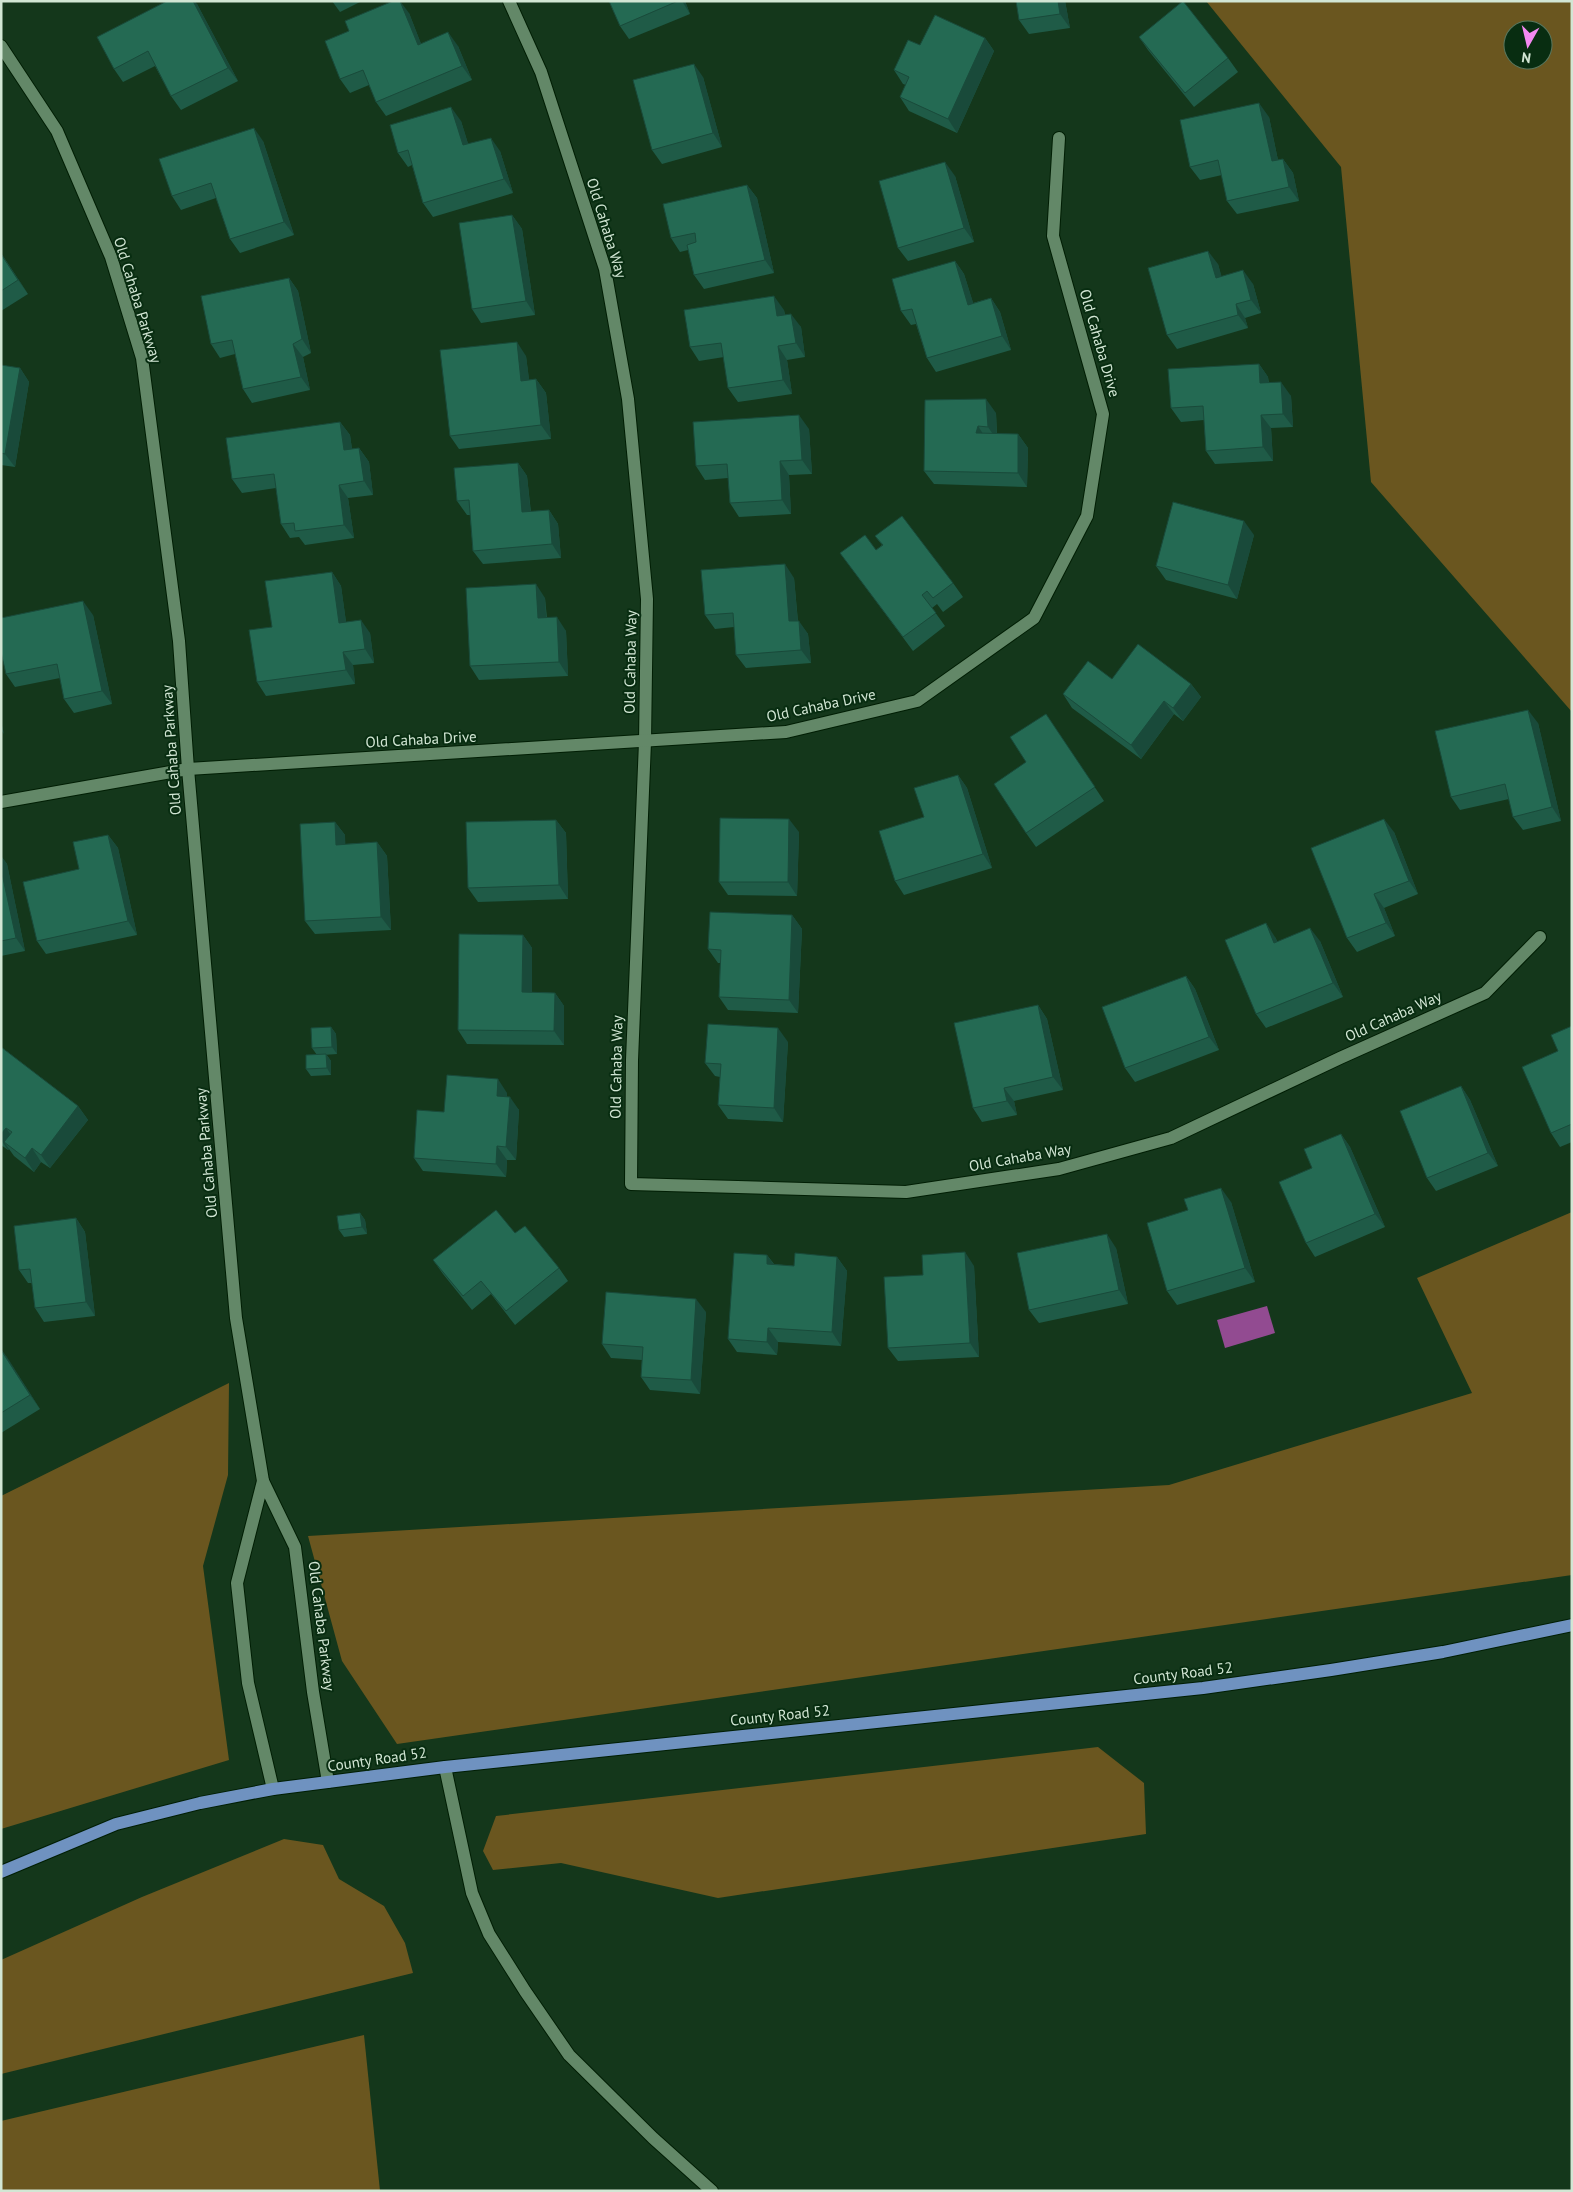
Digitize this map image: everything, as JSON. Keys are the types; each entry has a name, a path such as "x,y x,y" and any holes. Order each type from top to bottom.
{"main road":[{"name":"County Road 52","path":"1,1872 116,1824 200,1803 273,1789 445,1767 1203,1688 1443,1652 1572,1625"}],"street":[{"name":"Old Cahaba Way","path":"509,1 541,72 605,268 628,399 647,599 645,742 632,1060 631,1184 906,1192 1059,1169 1171,1138 1340,1058 1485,993 1540,937"},
{"name":"Old Cahaba Parkway","path":"1,46 57,132 111,257 142,358 179,641 188,769 236,1318 263,1481 295,1547 313,1692 328,1782"},
{"name":"Old Cahaba Drive","path":"1,802 188,769 786,732 917,701 1034,618 1087,516 1103,414 1053,236 1059,138"},
{"name":"Old Cahaba Parkway","path":"263,1481 237,1583 248,1683 273,1789"},
{"path":"445,1767 472,1893 489,1934 525,1992 569,2055 653,2138 712,2191"}],"shaded area":[{"path":"1206,1 1572,1 1572,712 1371,482 1341,167"},
{"path":"1572,1212 1572,1575 397,1744 342,1661 308,1536 1169,1485 1472,1393 1417,1278"},
{"path":"1267,1306 1275,1333 1225,1348 1217,1320"},
{"path":"229,1383 228,1475 203,1566 229,1760 1,1829 1,1496"},
{"path":"1098,1747 1144,1783 1146,1834 718,1898 561,1863 493,1870 483,1851 496,1816"},
{"path":"284,1839 323,1845 339,1879 384,1906 405,1943 413,1973 1,2074 1,1960 142,1897"},
{"path":"364,2035 380,2191 1,2191 1,2121"}],"building":[{"path":"167,1 193,1 228,68 171,96 148,51 114,69 97,37"},
{"path":"393,1 400,1 418,45 448,32 462,66 376,102 363,70 340,79 325,41 349,31 345,21"},
{"path":"609,1 678,1 620,26"},
{"path":"1016,1 1058,1 1060,14 1019,20"},
{"path":"1183,1 1228,58 1185,93 1139,37"},
{"path":"935,15 985,38 948,119 900,97 909,77 894,70 908,40 920,45"},
{"path":"694,64 713,133 652,150 633,80"},
{"path":"1259,103 1272,161 1283,159 1289,187 1227,201 1218,160 1190,167 1180,120"},
{"path":"451,107 463,145 491,138 504,179 423,203 408,150 398,153 390,125"},
{"path":"254,128 284,222 230,239 211,183 172,196 159,159"},
{"path":"945,162 964,228 898,248 879,181"},
{"path":"747,185 765,260 694,275 687,245 696,242 695,233 671,238 663,204"},
{"path":"512,215 526,301 472,309 459,223"},
{"path":"1208,251 1216,278 1243,270 1251,300 1236,304 1238,315 1167,335 1148,268"},
{"path":"1,254 18,280 1,291"},
{"path":"955,261 968,305 991,298 1002,336 927,358 912,309 901,311 892,279"},
{"path":"289,278 302,339 293,344 301,377 243,389 232,340 211,344 201,296"},
{"path":"774,296 777,316 791,314 796,343 778,346 783,380 728,388 721,343 690,347 684,310"},
{"path":"517,342 521,381 536,379 541,425 450,436 440,350"},
{"path":"1259,364 1260,383 1281,382 1283,414 1261,415 1263,447 1206,451 1203,406 1171,408 1168,369"},
{"path":"1,365 20,368 5,454 1,453"},
{"path":"986,399 988,427 978,426 976,433 1018,434 1018,473 924,471 925,400"},
{"path":"799,415 802,460 780,461 782,500 730,503 727,464 696,466 693,422"},
{"path":"340,422 344,450 359,448 364,481 339,485 344,525 295,531 294,523 281,524 274,474 232,479 226,438"},
{"path":"518,463 522,512 549,510 552,544 473,551 469,500 457,501 454,468"},
{"path":"1173,502 1244,521 1228,585 1156,566"},
{"path":"902,516 953,583 933,598 927,591 922,595 936,613 903,637 840,553 865,535 876,550 883,545 875,536"},
{"path":"785,564 789,621 799,621 801,650 736,655 733,613 705,615 701,570"},
{"path":"332,572 339,623 361,620 365,649 343,652 346,670 257,682 249,630 272,627 265,581"},
{"path":"536,584 538,618 557,617 559,662 470,666 466,588"},
{"path":"83,601 102,691 64,699 57,664 6,674 1,652 1,618"},
{"path":"1138,644 1191,684 1173,708 1164,701 1131,745 1063,694 1088,661 1112,679"},
{"path":"1528,710 1552,807 1513,817 1505,784 1451,797 1435,731"},
{"path":"1046,714 1095,787 1026,833 994,784 1026,762 1010,737"},
{"path":"958,775 983,854 895,881 879,831 924,817 914,788"},
{"path":"720,818 789,819 788,882 719,882"},
{"path":"1384,819 1409,881 1374,894 1386,923 1347,938 1311,848"},
{"path":"556,820 559,885 468,888 466,822"},
{"path":"335,822 336,845 377,842 381,917 305,921 300,824"},
{"path":"108,835 128,921 37,941 23,882 79,869 73,842"},
{"path":"1,869 16,938 1,941"},
{"path":"710,912 792,915 789,1000 719,997 721,950 708,949"},
{"path":"1266,923 1274,943 1310,928 1333,983 1256,1014 1225,940"},
{"path":"459,934 523,935 522,992 555,993 554,1031 458,1030"},
{"path":"1186,976 1209,1037 1125,1068 1102,1007"},
{"path":"1038,1005 1053,1077 1004,1088 1007,1101 973,1108 954,1023"},
{"path":"708,1024 778,1028 774,1108 718,1105 721,1064 705,1063"},
{"path":"1572,1026 1572,1124 1551,1133 1522,1067 1558,1051 1551,1035"},
{"path":"331,1027 332,1047 312,1048 311,1028"},
{"path":"1,1047 78,1106 41,1155 32,1148 25,1158 4,1142 12,1132 6,1128 1,1134"},
{"path":"326,1054 327,1068 306,1069 306,1055"},
{"path":"447,1075 498,1079 497,1096 510,1097 506,1147 497,1146 496,1164 414,1158 417,1110 444,1112"},
{"path":"1461,1086 1488,1153 1427,1178 1400,1111"},
{"path":"1341,1134 1375,1214 1306,1243 1279,1182 1312,1168 1304,1149"},
{"path":"1221,1188 1245,1268 1167,1291 1147,1223 1188,1210 1184,1199"},
{"path":"496,1210 515,1233 525,1226 559,1268 506,1311 481,1281 463,1296 433,1260"},
{"path":"360,1213 362,1227 339,1230 337,1216"},
{"path":"76,1218 86,1302 35,1308 30,1269 19,1270 14,1226"},
{"path":"1107,1234 1119,1290 1029,1310 1017,1253"},
{"path":"965,1252 970,1343 888,1348 884,1277 923,1275 922,1255"},
{"path":"734,1253 767,1255 767,1264 794,1266 795,1253 837,1257 832,1332 768,1328 767,1342 728,1339"},
{"path":"606,1292 696,1299 691,1380 641,1377 643,1347 602,1344"},
{"path":"1,1350 30,1395 1,1413"}]}
